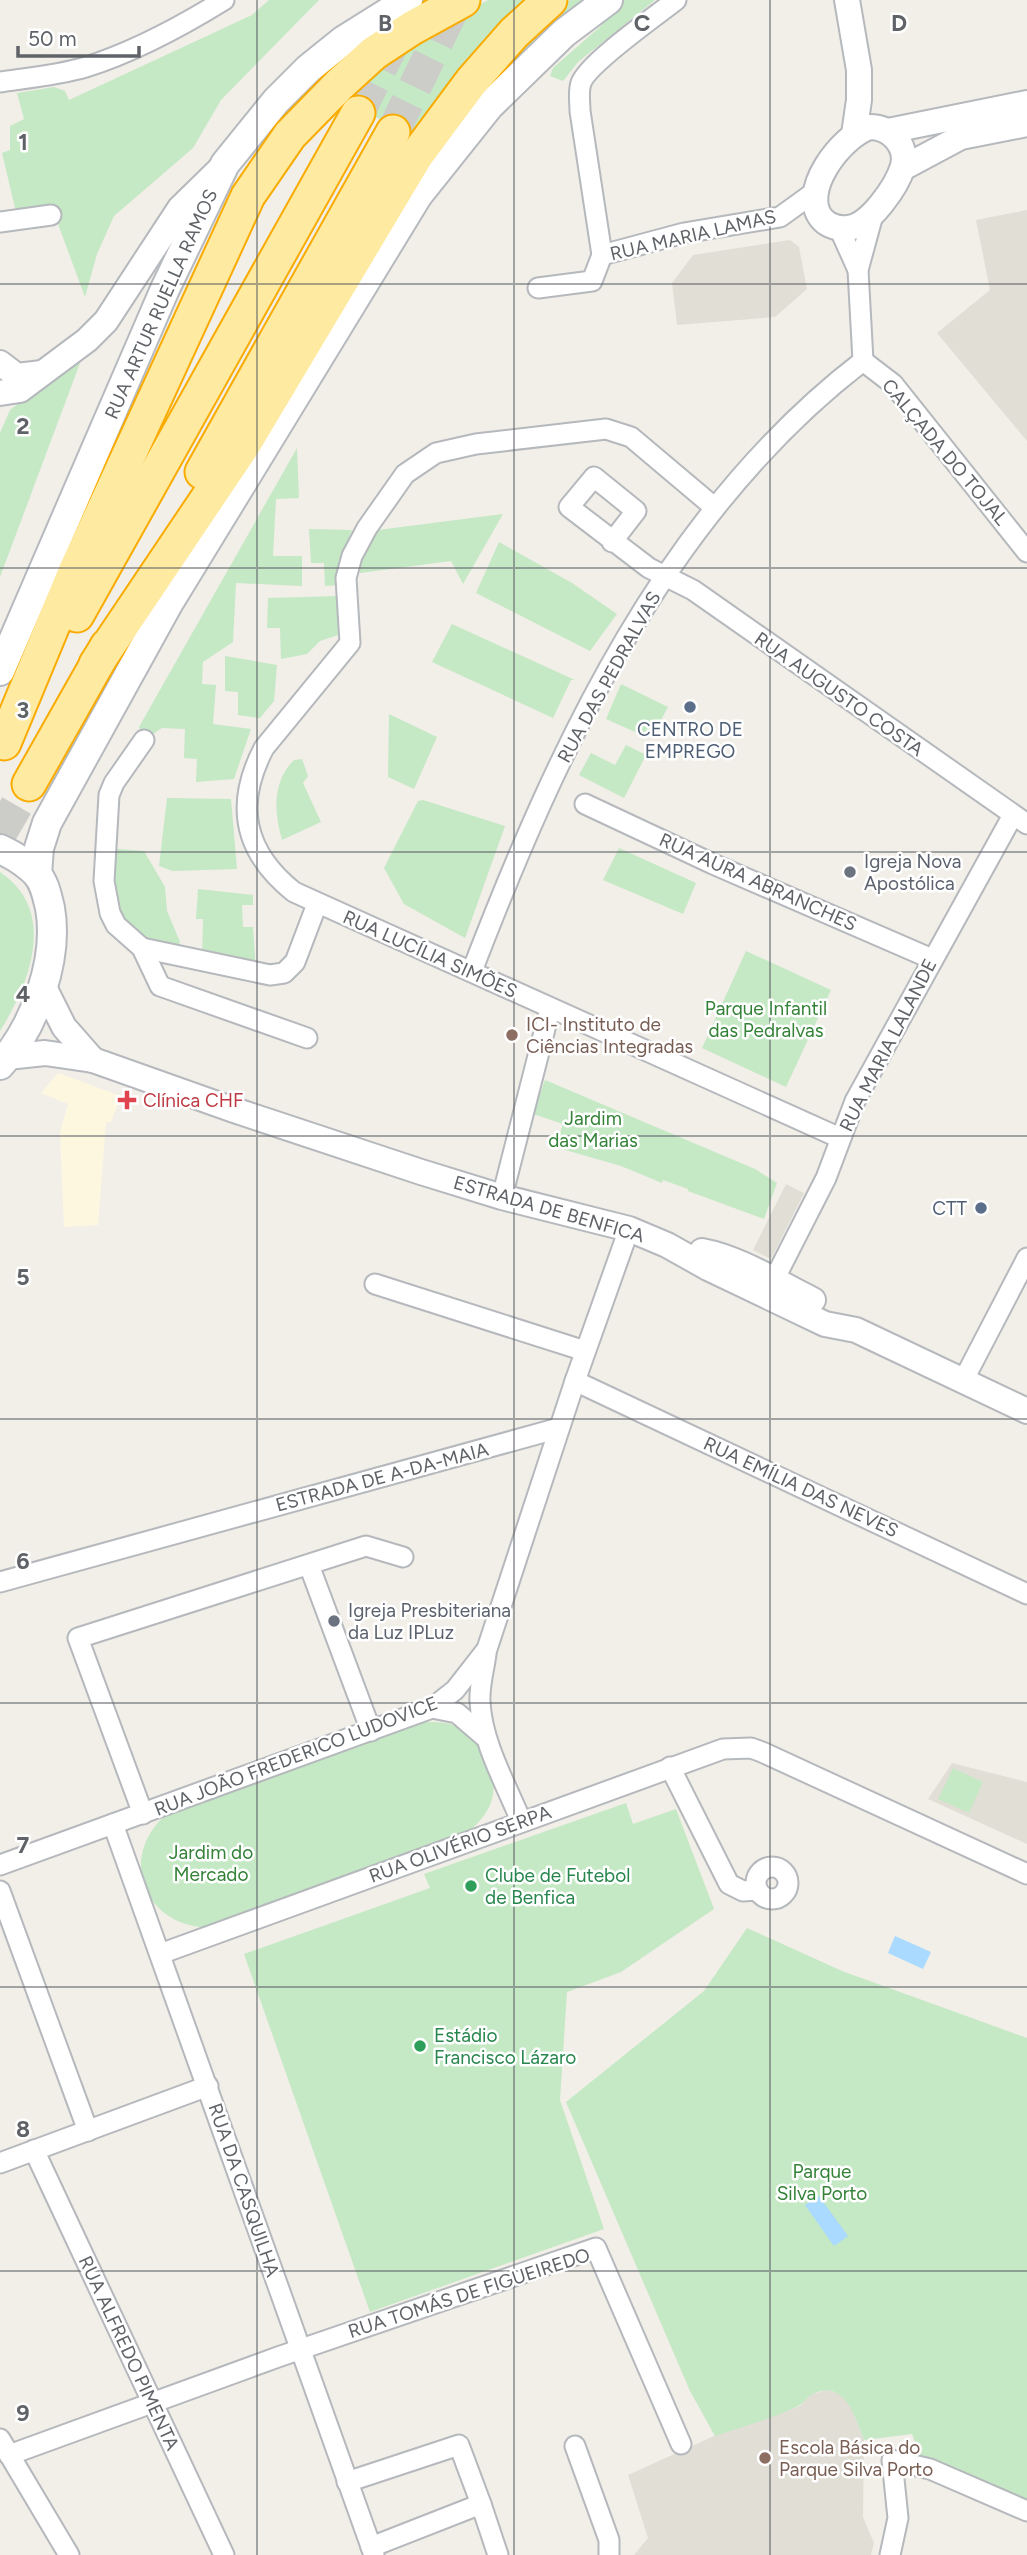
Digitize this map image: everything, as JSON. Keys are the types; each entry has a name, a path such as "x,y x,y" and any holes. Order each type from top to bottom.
{"highway":[{"path":"2,747 75,572 247,196 290,135 340,84 374,54 412,28 463,0"},
{"path":"96,664 244,444 416,156 471,82 514,33 550,0"},
{"path":"2,747 358,113"},
{"path":"29,784 393,132"}],"main road":[{"name":"RUA ARTUR RUELLA RAMOS","path":"0,671 165,289 225,164 276,101 308,69 345,40 408,0"},
{"path":"37,874 39,848 47,823 168,604 418,195 489,106 564,33 608,0"},
{"path":"0,849 37,874 47,896 53,931 52,950 43,985 27,1025 4,1061"}],"street":[{"path":"0,82 83,68 107,60 199,16 224,0"},
{"path":"602,255 580,111 580,85 586,75 604,58 676,0"},
{"path":"847,0 859,70 859,100 854,134"},
{"path":"857,0 883,129 898,139 903,168"},
{"path":"858,270 830,223 816,208 816,191 821,176 847,139 870,127 883,129 1027,103"},
{"path":"863,361 858,270 873,215 903,168 961,137 1027,124"},
{"path":"0,393 20,390 87,340 106,321 180,208 225,164"},
{"name":"RUA MARIA LAMAS","path":"538,288 592,281 602,255 684,233 779,217 816,191"},
{"path":"0,222 51,215"},
{"path":"779,217 850,228 873,215"},
{"name":"RUA DAS PEDRALVAS","path":"472,971 512,870 558,769 633,625 714,507 777,438 835,383 863,361"},
{"name":"CALÇADA DO TOJAL","path":"863,361 893,384 1027,552"},
{"path":"0,365 17,376 42,373"},
{"path":"0,365 0,376"},
{"name":"RUA LUCÍLIA SIMÕES","path":"714,507 631,437 606,429 476,444 436,453 405,474 367,528 348,565 346,585 349,643 264,748 250,779 247,807 254,846 266,866 294,892 317,904 472,971 550,1009 840,1138"},
{"name":"RUA AUGUSTO COSTA","path":"612,542 649,568 694,590 1020,819"},
{"path":"144,740 114,783 109,795 104,881 110,913 116,925 142,948 160,986 307,1038"},
{"name":"RUA AURA ABRANCHES","path":"584,804 713,864 932,958"},
{"name":"RUA MARIA LALANDE","path":"774,1280 826,1178 855,1101 932,958 1020,819"},
{"path":"142,948 277,975 290,969 295,962 317,904"},
{"name":"ESTRADA DE BENFICA","path":"43,985 64,1027 93,1059"},
{"path":"502,1197 550,1009"},
{"name":"ESTRADA DE BENFICA","path":"4,1061 45,1053 93,1059 234,1110 502,1197 629,1229 667,1245 708,1268 825,1324 856,1330 1027,1411"},
{"path":"559,1428 629,1229"},
{"path":"667,1245 713,1253 774,1280 833,1310 856,1330"},
{"path":"962,1381 1027,1258"},
{"path":"375,1284 585,1351"},
{"name":"RUA EMÍLIA DAS NEVES","path":"575,1381 1027,1594"},
{"name":"ESTRADA DE A-DA-MAIA","path":"0,1582 559,1428"},
{"name":"RUA JOÃO FREDERICO LUDOVICE","path":"0,1865 432,1708 455,1690 487,1649 559,1428"},
{"path":"371,1731 309,1564 366,1546 403,1557"},
{"name":"RUA JOÃO FREDERICO LUDOVICE","path":"143,1814 78,1638 309,1564"},
{"path":"487,1649 480,1700 487,1738 521,1821"},
{"path":"432,1708 457,1713 487,1738"},
{"name":"RUA OLIVÉRIO SERPA","path":"160,1954 723,1749 751,1748 762,1752 1027,1874"},
{"path":"670,1767 729,1884 743,1891 757,1890"},
{"name":"RUA DA CASQUILHA","path":"113,1824 372,2551"},
{"path":"0,1891 88,2131"},
{"path":"0,2163 208,2087"},
{"name":"RUA ALFREDO PIMENTA","path":"34,2150 224,2555"},
{"name":"RUA TOMÁS DE FIGUEIREDO","path":"300,2350 596,2248 681,2444"},
{"path":"69,2555 5,2447 152,2403 300,2350"},
{"path":"347,2482 459,2445 498,2555"},
{"path":"575,2446 609,2540 609,2555"},
{"path":"891,2555 898,2518 892,2460 930,2469 1027,2511"},
{"path":"372,2551 481,2504"}],"shaded area":[{"path":"1027,210 1027,441 937,333 990,290 976,220"},
{"path":"790,240 799,247 807,289 775,317 677,325 672,283 693,255"},
{"path":"58,1073 121,1096 111,1122 106,1122 98,1225 64,1227 60,1132 68,1104 41,1093"},
{"path":"786,1184 804,1193 771,1259 753,1250"},
{"path":"952,1763 1027,1782 1027,1844 928,1799"},
{"name":"Escola Básica do Parque Silva Porto","path":"826,2390 842,2394 852,2408 864,2440 863,2517 874,2543 871,2555 634,2555 648,2538 628,2475 714,2436 800,2406 810,2395"}],"green space":[{"path":"269,0 319,0 221,100 193,148 114,216 97,254 85,297 51,205 16,212 2,153 10,150 10,126 24,119 17,93 54,87 65,91 69,100 252,15"},
{"path":"488,0 531,0 471,57 413,138 340,97 395,54"},
{"path":"570,0 586,0 427,151 539,26"},
{"path":"623,0 655,0 578,62 563,81 550,76 553,68 602,25 596,19"},
{"path":"83,355 0,577 0,433 10,410 78,356"},
{"path":"297,448 299,498 276,499 273,556 302,556 302,586 236,583 233,642 203,662 202,684 216,685 213,724 251,729 234,779 196,782 197,759 184,758 185,729 162,728 144,740 139,727"},
{"path":"503,514 463,584 451,561 360,573 360,555 370,531"},
{"path":"309,529 352,530 345,548 338,585 325,586 324,563 311,563"},
{"path":"499,542 572,583 617,614 590,651 476,593"},
{"path":"337,596 338,635 320,641 307,654 281,659 280,628 267,628 268,598"},
{"path":"452,624 575,680 571,680 553,718 432,662"},
{"path":"225,656 277,665 274,701 260,718 238,715 238,692 225,691"},
{"path":"621,684 668,707 656,729 642,735 606,719"},
{"path":"389,714 437,737 414,789 388,777"},
{"path":"626,745 646,755 624,798 579,775 591,753 615,765"},
{"path":"302,759 308,776 303,783 321,822 282,840 276,808 278,788 294,760"},
{"path":"167,798 231,799 237,869 173,871 159,866"},
{"path":"423,800 505,826 465,938 404,904 384,868 418,801"},
{"path":"106,848 144,851 165,887 167,911 180,942 175,956 116,925"},
{"path":"619,848 696,883 683,914 603,880"},
{"path":"0,872 18,888 29,907 33,948 21,991 0,1031"},
{"path":"198,889 253,895 253,905 242,905 243,927 253,927 256,973 202,962 203,919 196,919"},
{"name":"Parque Infantil das Pedralvas","path":"746,951 831,990 786,1087 702,1048"},
{"name":"Jardim das Marias","path":"545,1080 755,1169 777,1183 764,1219 663,1180 662,1183 621,1166 555,1147 563,1124 533,1114"},
{"name":"Jardim do Mercado","path":"424,1722 447,1723 464,1730 476,1743 487,1763 493,1783 492,1800 484,1815 470,1831 209,1928 184,1924 165,1913 151,1899 143,1881 141,1862 146,1842 157,1824 176,1807"},
{"path":"953,1768 983,1782 969,1813 938,1799"},
{"name":"Estádio Francisco Lázaro","path":"626,1803 633,1824 676,1809 714,1909 621,1972 567,1992 560,2100 604,2229 370,2312 244,1954 430,1888 424,1874"},
{"name":"Parque Silva Porto","path":"747,1928 842,1971 1027,2038 1027,2500 921,2457 912,2434 864,2440 847,2403 833,2392 813,2394 798,2406 715,2436 690,2391 566,2102 704,1991"}],"water":[{"path":"895,1936 931,1952 923,1969 888,1953"},
{"path":"819,2196 848,2236 834,2246 805,2205"}],"tunnel":[{"path":"393,132 457,0"},
{"path":"358,113 399,31"},
{"path":"0,834 29,784"}],"place":[{"name":"CENTRO DE EMPREGO","path":"690,707"},
{"name":"Igreja Nova Apostólica","path":"850,872"},
{"name":"ICI- Instituto de Ciências Integradas","path":"512,1035"},
{"name":"Clínica CHF","path":"127,1100"},
{"name":"CTT","path":"981,1208"},
{"name":"Igreja Presbiteriana da Luz IPLuz","path":"334,1621"},
{"name":"Clube de Futebol de Benfica","path":"471,1886"},
{"name":"Estádio Francisco Lázaro","path":"420,2046"},
{"name":"Escola Básica do Parque Silva Porto","path":"765,2458"}]}
